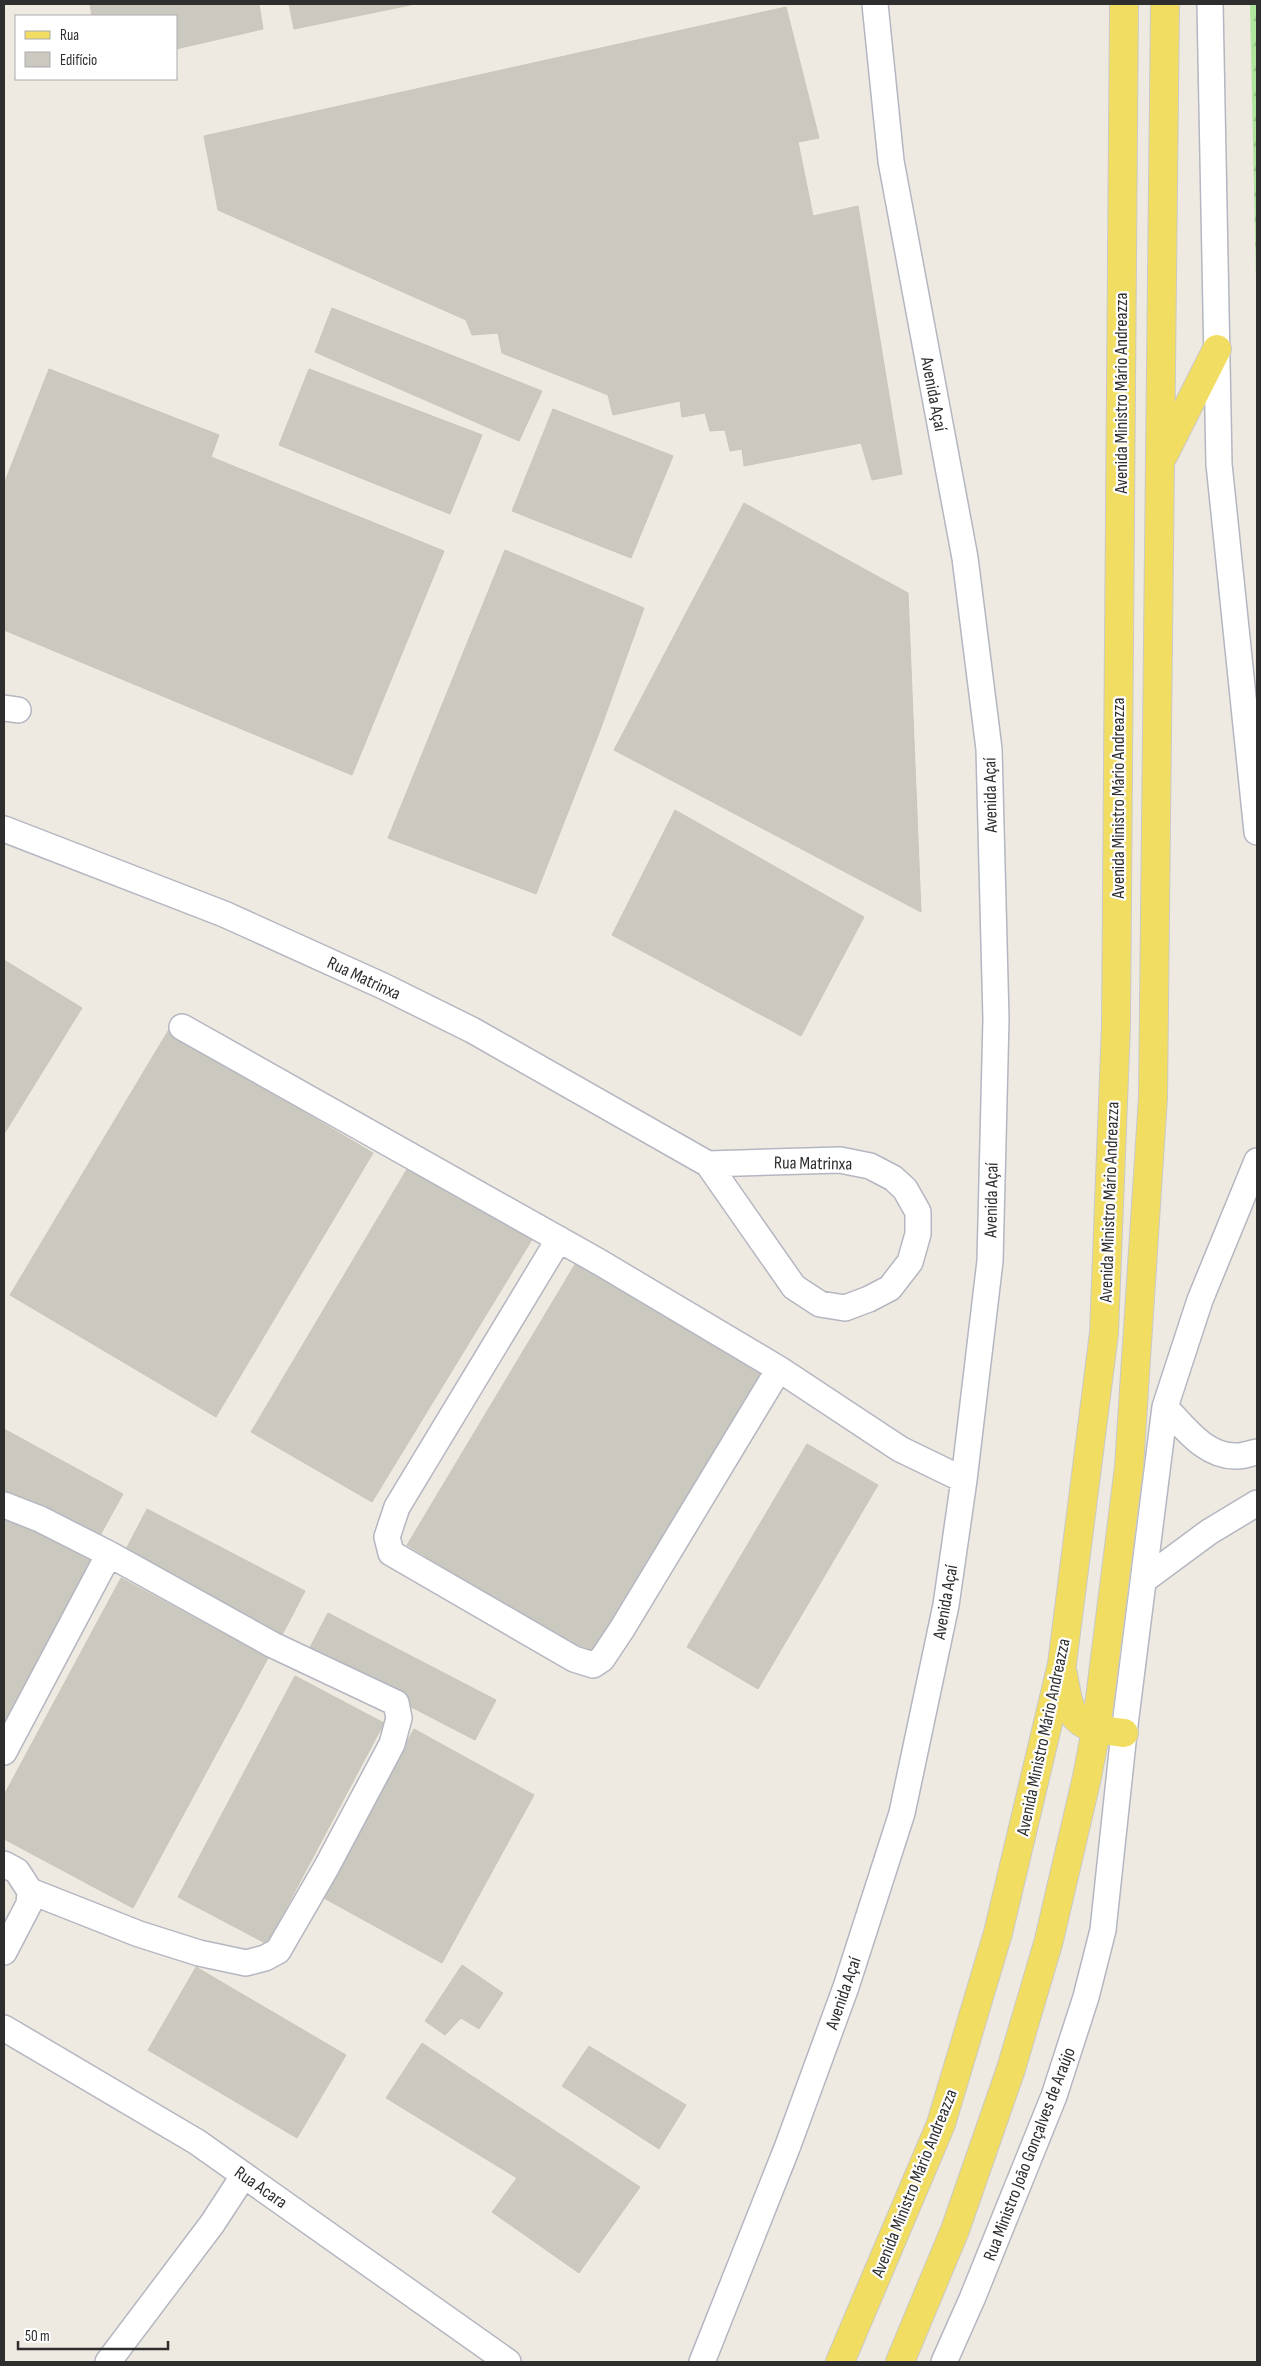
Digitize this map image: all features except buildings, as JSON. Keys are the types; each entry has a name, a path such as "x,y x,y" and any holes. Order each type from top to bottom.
{"main road":[{"name":"Avenida Ministro Mário Andreazza","path":"840,2362 941,2124 998,1933 1062,1664 1104,1333 1116,1025 1124,4"},
{"name":"Avenida Ministro Mário Andreazza","path":"900,2362 955,2230 1011,2069 1049,1940 1088,1777 1096,1730 1128,1467 1153,1097 1165,4"},
{"path":"1160,462 1217,349"},
{"path":"1062,1664 1068,1701 1073,1715 1081,1723 1096,1730 1124,1733"}],"street":[{"name":"Avenida Açaí","path":"702,2362 787,2148 846,1987 902,1813 946,1605 964,1480 990,1260 996,1019 989,749 965,558 891,161 875,4"},
{"path":"1210,4 1220,464 1248,633 1257,832"},
{"name":"Rua Matrinxa","path":"4,829 224,914 383,986 472,1030 708,1164 794,1287 820,1304 845,1308 868,1299 890,1288 910,1262 918,1234 918,1212 905,1189 893,1178 870,1166 840,1160 708,1164"},
{"path":"182,1027 559,1239 778,1369 900,1449 964,1480"},
{"path":"1124,1733 1165,1407 1200,1300 1257,1161"},
{"path":"559,1239 397,1507 386,1537 390,1553 574,1659 593,1665 602,1659 622,1629 778,1369"},
{"path":"1165,1407 1198,1442 1219,1453 1237,1456 1257,1452"},
{"path":"1144,1580 1210,1532 1257,1503"},
{"path":"4,1505 40,1519 109,1554 273,1644 396,1703 399,1718 392,1744 326,1868 278,1951 265,1958 246,1963 199,1953 139,1934 30,1891 17,1871 4,1864"},
{"path":"4,1752 109,1554"},
{"name":"Rua Ministro João Gonçalves de Araújo","path":"944,2362 972,2299 1054,2096 1086,1997 1103,1930 1124,1733"},
{"path":"4,1952 29,1904 30,1891"},
{"name":"Rua Acara","path":"4,2028 197,2142 508,2362"},
{"path":"108,2362 212,2224 244,2175"}],"green space":[{"path":"1250,4 1257,4 1257,328"}]}
